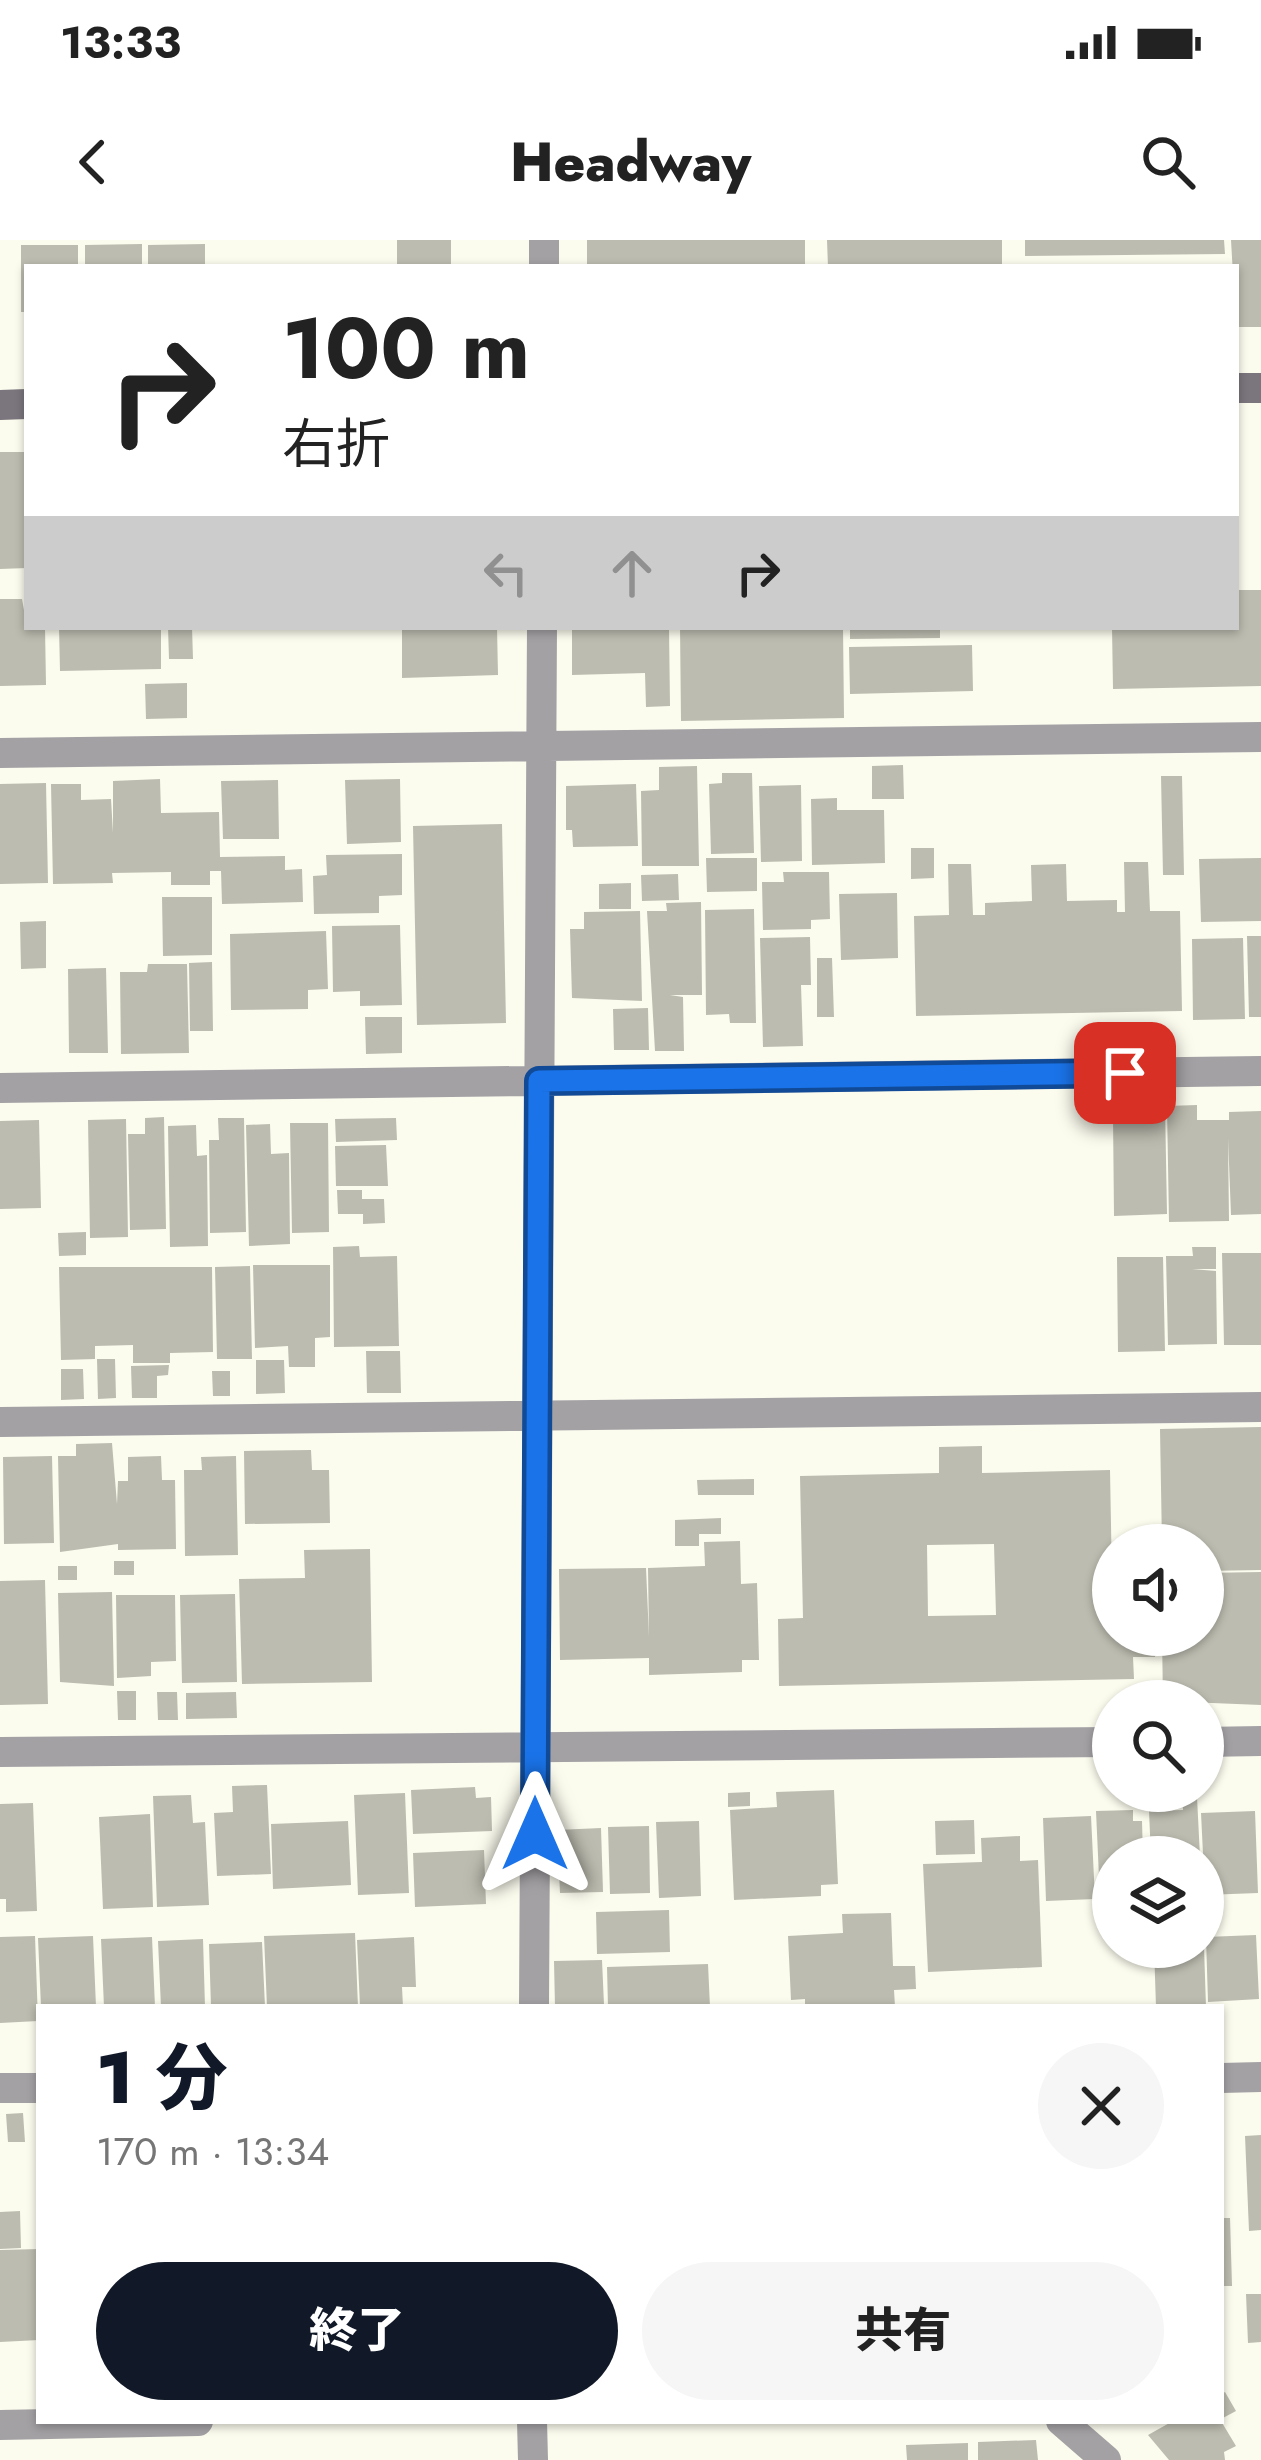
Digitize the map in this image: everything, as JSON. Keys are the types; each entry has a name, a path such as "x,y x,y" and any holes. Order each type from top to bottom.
{"street":[{"path":"534,2004 542,630"},
{"path":"0,753 1261,737"},
{"path":"0,1088 1261,1071"},
{"path":"0,1422 1261,1407"},
{"path":"1224,1742 1261,1741"},
{"path":"0,1752 1092,1742"},
{"path":"1224,2078 1261,2078"},
{"path":"0,2088 36,2088"},
{"path":"0,2425 50,2424"},
{"path":"532,2424 532,2460"},
{"path":"1064,2424 1106,2460"}],"building":[{"path":"397,240 451,240 451,264 397,264"},
{"path":"587,240 805,240 805,264 587,264"},
{"path":"827,240 1002,240 1002,264 828,264"},
{"path":"1025,240 1224,240 1225,254 1025,256"},
{"path":"1231,240 1261,240 1261,327 1239,327 1239,264 1232,264"},
{"path":"142,244 142,264 85,264 85,245"},
{"path":"205,244 205,264 148,264 148,245"},
{"path":"21,245 78,245 78,264 24,264 21,312"},
{"path":"0,452 24,452 24,568 0,569"},
{"path":"1239,590 1261,590 1261,686 1113,689 1112,630 1239,630"},
{"path":"0,599 22,599 24,630 45,630 46,685 0,686"},
{"path":"59,630 161,630 161,669 60,671"},
{"path":"168,630 192,630 193,659 169,659"},
{"path":"402,630 497,630 498,675 402,678"},
{"path":"572,630 669,630 670,706 646,707 645,673 572,675"},
{"path":"680,630 843,630 844,718 681,721"},
{"path":"850,630 940,630 940,638 850,639"},
{"path":"972,645 973,691 850,694 849,647"},
{"path":"187,683 187,718 146,719 145,684"},
{"path":"903,765 904,799 872,799 872,766"},
{"path":"697,766 699,866 642,866 641,791 659,790 659,767"},
{"path":"722,773 752,773 754,853 711,854 709,784 722,783"},
{"path":"1161,776 1182,776 1184,875 1163,875"},
{"path":"160,779 161,813 219,812 220,857 285,856 285,870 302,869 303,902 222,904 221,871 210,871 210,885 171,885 171,872 112,873 113,883 53,884 51,784 81,784 81,800 111,799 113,833 113,781"},
{"path":"400,779 401,842 347,844 345,780"},
{"path":"278,780 279,839 223,839 221,781"},
{"path":"46,783 48,883 0,884 0,784"},
{"path":"636,784 638,846 573,847 572,830 566,830 566,786"},
{"path":"801,785 802,861 761,862 759,786"},
{"path":"837,798 837,810 884,810 885,863 812,865 811,799"},
{"path":"502,824 506,1023 417,1025 413,826"},
{"path":"911,848 934,848 934,878 911,879"},
{"path":"402,854 402,895 379,896 379,913 314,914 313,876 327,875 326,855"},
{"path":"706,858 757,858 757,891 707,892"},
{"path":"1261,858 1261,921 1201,922 1199,859"},
{"path":"1124,862 1148,862 1150,911 1180,911 1182,1011 916,1016 914,916 949,915 948,864 971,864 973,915 985,915 985,903 1032,901 1031,865 1066,864 1067,901 1117,900 1117,912 1125,912"},
{"path":"783,872 829,872 830,919 811,920 811,929 763,930 762,882 784,882"},
{"path":"678,874 679,900 642,901 641,875"},
{"path":"631,883 631,909 599,909 599,884"},
{"path":"897,893 898,958 841,960 839,894"},
{"path":"162,897 212,897 212,955 163,956"},
{"path":"701,902 702,995 670,995 683,997 684,1051 655,1051 647,911 667,911 666,903"},
{"path":"754,909 756,1023 730,1023 729,1014 706,1015 705,910"},
{"path":"640,911 642,1001 572,998 570,929 584,929 584,912"},
{"path":"46,921 46,968 21,969 20,922"},
{"path":"400,925 402,1005 360,1006 360,991 333,992 332,926"},
{"path":"326,931 328,989 308,990 308,1009 231,1010 230,934"},
{"path":"1247,936 1261,936 1261,1017 1249,1017"},
{"path":"810,937 811,985 801,985 803,1046 763,1047 760,938"},
{"path":"1243,938 1245,1019 1193,1020 1192,939"},
{"path":"817,958 832,958 834,1017 817,1017"},
{"path":"212,962 213,1031 190,1031 189,963"},
{"path":"148,964 187,964 189,1053 121,1054 120,972 147,972"},
{"path":"106,968 108,1053 69,1053 68,969"},
{"path":"648,1008 649,1050 614,1050 613,1009"},
{"path":"365,1017 402,1017 402,1053 366,1054"},
{"path":"1145,1105 1165,1105 1167,1214 1114,1216 1113,1116 1145,1116"},
{"path":"1197,1105 1197,1120 1229,1120 1229,1112 1261,1111 1261,1214 1231,1215 1228,1138 1229,1221 1169,1222 1167,1106"},
{"path":"164,1117 166,1229 130,1230 128,1134 145,1134 145,1118"},
{"path":"218,1118 244,1118 246,1232 210,1233 209,1140 219,1140"},
{"path":"396,1118 397,1140 336,1142 335,1119"},
{"path":"126,1119 128,1237 90,1238 88,1120"},
{"path":"39,1120 41,1208 0,1209 0,1121"},
{"path":"290,1123 328,1123 329,1232 292,1233"},
{"path":"270,1124 271,1154 289,1153 290,1244 249,1246 246,1125"},
{"path":"196,1125 197,1156 207,1155 208,1246 170,1247 168,1126"},
{"path":"386,1145 388,1186 336,1186 335,1146"},
{"path":"337,1190 362,1190 362,1199 384,1199 385,1223 363,1224 363,1214 338,1214"},
{"path":"86,1232 86,1255 59,1256 58,1233"},
{"path":"359,1246 360,1257 397,1256 399,1346 334,1347 333,1247"},
{"path":"1192,1247 1216,1247 1216,1269 1192,1269 1216,1271 1217,1344 1168,1345 1166,1256 1193,1256"},
{"path":"1222,1253 1261,1253 1261,1345 1224,1345"},
{"path":"1117,1257 1163,1257 1165,1351 1118,1352"},
{"path":"253,1265 330,1265 330,1337 315,1338 315,1367 289,1367 288,1346 255,1348"},
{"path":"250,1266 252,1359 217,1359 215,1267"},
{"path":"59,1267 212,1267 213,1352 170,1353 170,1363 133,1363 133,1345 95,1346 95,1359 61,1360"},
{"path":"366,1351 400,1351 401,1393 367,1393"},
{"path":"97,1359 115,1359 116,1398 98,1399"},
{"path":"256,1360 284,1360 285,1393 256,1394"},
{"path":"169,1365 168,1375 157,1376 157,1398 132,1398 131,1366"},
{"path":"61,1369 83,1369 84,1399 61,1400"},
{"path":"212,1371 230,1371 230,1396 213,1396"},
{"path":"1261,1427 1261,1570 1224,1571 1224,1524 1162,1524 1160,1429"},
{"path":"112,1443 117,1504 118,1481 128,1481 128,1457 161,1456 162,1480 175,1480 176,1549 118,1550 118,1544 60,1552 58,1456 76,1456 76,1444"},
{"path":"982,1446 982,1473 1110,1470 1111,1524 1092,1524 1092,1656 1155,1657 1133,1657 1134,1679 779,1686 778,1619 803,1618 800,1476 939,1473 939,1447","holes":["994,1544 996,1615 928,1616 927,1545"]},
{"path":"311,1450 312,1470 329,1470 330,1523 245,1524 244,1451"},
{"path":"52,1456 54,1543 4,1544 3,1457"},
{"path":"236,1456 238,1555 185,1556 184,1470 202,1470 201,1457"},
{"path":"754,1479 754,1495 698,1495 697,1480"},
{"path":"721,1518 721,1534 699,1534 699,1546 675,1546 675,1520"},
{"path":"740,1541 741,1584 757,1583 759,1660 742,1660 742,1672 649,1675 649,1658 560,1660 559,1569 646,1568 649,1637 648,1568 705,1566 704,1542"},
{"path":"370,1549 372,1682 242,1684 239,1579 305,1578 304,1550"},
{"path":"114,1561 134,1561 134,1575 114,1575"},
{"path":"58,1566 77,1566 77,1580 58,1580"},
{"path":"1261,1572 1261,1705 1224,1703 1224,1680 1163,1680 1162,1656 1224,1656 1224,1573"},
{"path":"45,1580 48,1704 0,1705 0,1581"},
{"path":"112,1592 114,1686 60,1682 58,1593"},
{"path":"235,1594 237,1682 182,1683 180,1595"},
{"path":"116,1595 175,1595 176,1661 151,1662 151,1676 117,1678"},
{"path":"117,1691 136,1691 136,1720 118,1720"},
{"path":"157,1692 177,1692 178,1720 158,1720"},
{"path":"236,1692 237,1718 186,1719 186,1693"},
{"path":"267,1785 271,1874 217,1876 214,1813 233,1812 232,1786"},
{"path":"475,1787 476,1798 491,1797 492,1831 413,1834 411,1790"},
{"path":"834,1790 838,1884 821,1885 821,1896 734,1900 730,1810 777,1807 776,1792"},
{"path":"750,1792 750,1806 728,1807 728,1793"},
{"path":"405,1793 409,1893 358,1895 354,1795"},
{"path":"191,1795 193,1823 205,1822 209,1905 157,1907 153,1796"},
{"path":"33,1803 37,1911 6,1912 6,1899 0,1899 0,1804"},
{"path":"1255,1811 1258,1893 1224,1894 1224,1836 1202,1836 1201,1813"},
{"path":"1096,1812 1133,1812 1133,1821 1142,1821 1142,1836 1097,1836"},
{"path":"1149,1812 1198,1812 1199,1836 1150,1836"},
{"path":"150,1814 153,1907 103,1909 99,1817"},
{"path":"1091,1816 1092,1899 1046,1901 1043,1818"},
{"path":"974,1820 975,1854 936,1855 935,1821"},
{"path":"348,1821 351,1885 273,1889 271,1824"},
{"path":"699,1821 701,1896 659,1898 656,1822"},
{"path":"649,1826 650,1893 610,1894 608,1827"},
{"path":"601,1828 603,1892 560,1893 557,1830"},
{"path":"1020,1836 1020,1861 1038,1860 1042,1967 928,1972 923,1864 982,1862 981,1838"},
{"path":"484,1850 486,1904 415,1907 413,1853"},
{"path":"669,1910 670,1952 597,1954 596,1912"},
{"path":"891,1913 893,1966 915,1966 916,1989 894,1990 895,2004 791,2000 788,1936 843,1933 842,1914"},
{"path":"355,1933 358,2004 267,2004 264,1936"},
{"path":"1256,1935 1259,1999 1208,2002 1207,1968 1224,1968 1224,1936"},
{"path":"35,1936 36,2021 0,2023 0,1937"},
{"path":"93,1936 96,2004 41,2004 38,1938"},
{"path":"152,1937 155,2004 104,2004 101,1939"},
{"path":"414,1937 416,1987 402,1987 403,2004 360,2004 357,1940"},
{"path":"203,1939 205,2004 161,2004 158,1941"},
{"path":"262,1942 265,2004 211,2004 209,1944"},
{"path":"602,1960 604,2004 555,2004 554,1961"},
{"path":"708,1964 710,2004 608,2004 607,1967"},
{"path":"1155,1968 1205,1968 1206,2004 1156,2004"},
{"path":"23,2113 25,2142 8,2142 6,2114"},
{"path":"1261,2135 1261,2230 1249,2231 1245,2136"},
{"path":"20,2211 21,2248 0,2249 0,2212"},
{"path":"1224,2218 1230,2218 1232,2286 1224,2286"},
{"path":"36,2249 36,2340 0,2342 0,2250"},
{"path":"1246,2294 1261,2294 1261,2342 1248,2343"},
{"path":"1224,2392 1236,2411 1224,2417"},
{"path":"1168,2424 1223,2424 1236,2446 1224,2452 1225,2460 1169,2460 1148,2435"},
{"path":"1036,2440 1038,2460 978,2460 978,2442"},
{"path":"968,2443 968,2460 907,2460 906,2445"}],"route":[{"path":"535,1834 539,1081 1125,1073"}]}
